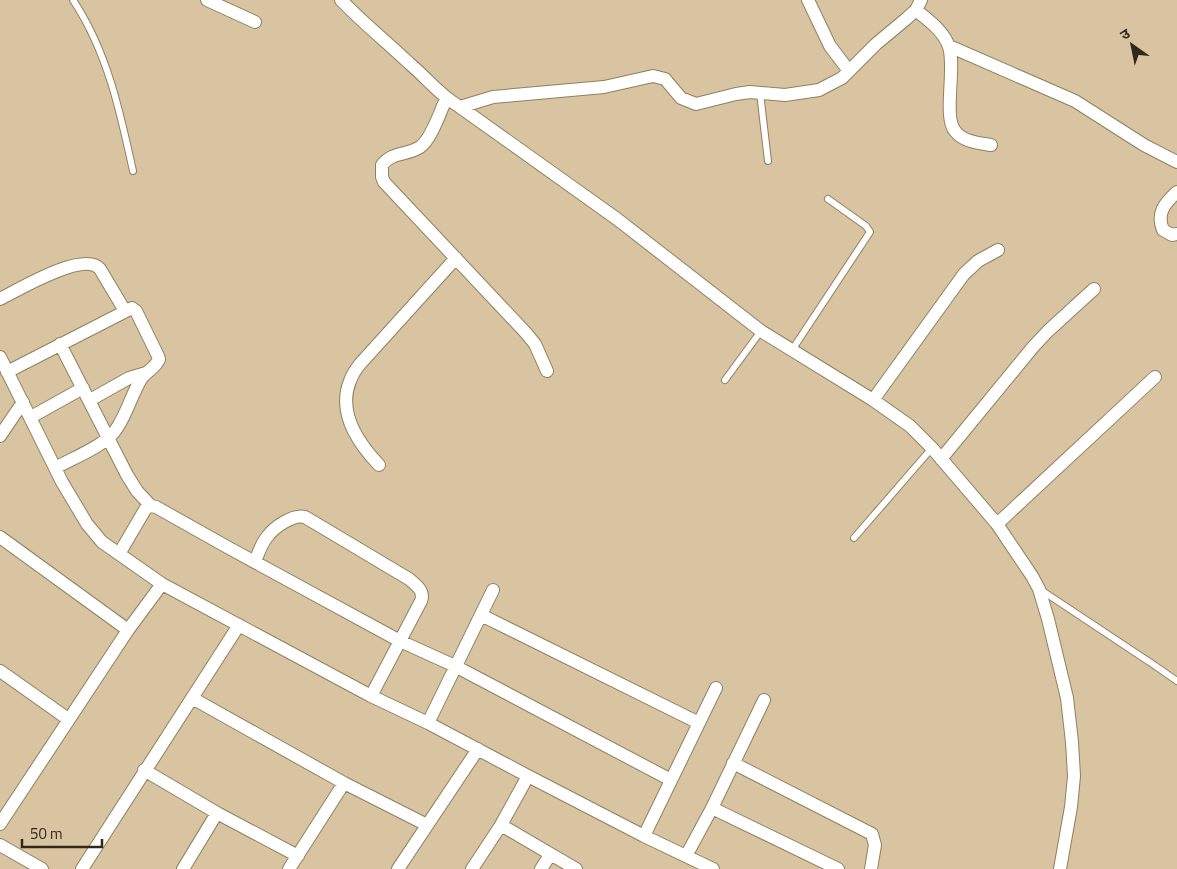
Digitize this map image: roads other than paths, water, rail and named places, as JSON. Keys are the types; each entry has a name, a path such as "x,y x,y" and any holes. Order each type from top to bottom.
{"street":[{"path":"207,0 254,22"},
{"path":"341,0 446,99 616,218 761,331 873,400 910,426 932,448 997,524 1039,589 1067,698 1074,776 1071,807 1060,869"},
{"path":"808,0 830,46 849,70"},
{"path":"460,107 493,97 540,91 590,88 653,76 665,79 681,98 696,104 736,94 785,95 819,90 842,78 918,5 949,46 951,64 951,123 954,131 969,141 991,144"},
{"path":"949,46 1076,101 1144,145 1177,162"},
{"path":"446,99 426,142 416,149 392,156 382,165 381,172 384,182 531,338 547,370"},
{"path":"1177,192 1165,203 1161,216 1163,230 1172,235 1177,234"},
{"path":"873,400 964,274 978,261 998,250"},
{"path":"379,465 362,448 351,427 346,395 350,380 360,364 456,258"},
{"path":"0,299 60,270 89,263 100,269 125,310"},
{"path":"941,459 1033,347 1094,289"},
{"path":"7,372 132,308 158,356 159,359 156,365 146,373 138,384 118,427 108,438 55,468"},
{"path":"60,344 127,476 137,491 151,506 156,507 400,641 455,666 671,780"},
{"path":"0,357 73,503 102,542 162,584 371,696 428,722 644,836 713,869"},
{"path":"90,400 128,378 146,373"},
{"path":"997,524 1155,377"},
{"path":"31,417 83,388"},
{"path":"0,436 23,402"},
{"path":"119,554 146,508 151,506"},
{"path":"255,562 262,544 272,531 295,516 305,517 409,579 420,590 422,593 421,601 371,696"},
{"path":"0,537 128,630"},
{"path":"0,824 128,630 162,584"},
{"path":"428,722 493,590"},
{"path":"481,615 699,723"},
{"path":"82,869 239,625"},
{"path":"0,670 68,719"},
{"path":"644,836 716,688"},
{"path":"192,698 344,784 428,825"},
{"path":"686,856 712,808 764,700"},
{"path":"398,869 478,749"},
{"path":"733,763 872,834 875,845 871,869"},
{"path":"144,770 217,813 298,856"},
{"path":"472,869 501,825 528,776"},
{"path":"289,869 344,784"},
{"path":"712,808 838,869"},
{"path":"183,869 217,813"},
{"path":"501,825 576,869"},
{"path":"0,845 42,869"},
{"path":"541,869 550,855"}],"lane":[{"path":"73,0 91,30 107,67 133,171"},
{"path":"760,93 768,161"},
{"path":"792,350 870,232 866,226 828,199"},
{"path":"725,380 761,331"},
{"path":"854,538 932,448"},
{"path":"1039,589 1177,681"}]}
